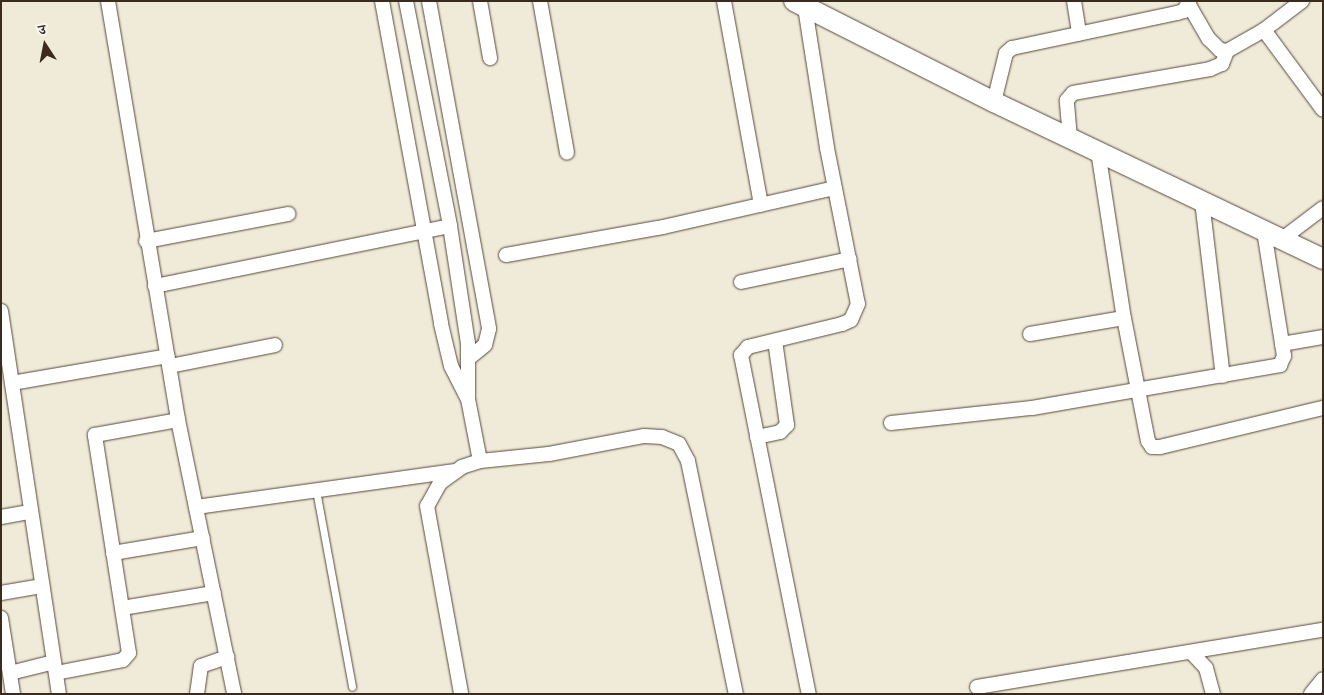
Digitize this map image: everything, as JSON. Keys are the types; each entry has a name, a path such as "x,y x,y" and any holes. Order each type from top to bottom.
{"street":[{"path":"108,1 146,241 169,361 178,420 234,694"},
{"path":"382,1 424,233 451,366 468,399"},
{"path":"406,1 450,226 468,358 468,399 480,461"},
{"path":"430,1 489,329 485,345 468,358"},
{"path":"480,1 490,58"},
{"path":"540,1 567,153"},
{"path":"724,1 760,205"},
{"path":"1074,1 1079,34"},
{"path":"994,102 1006,53 1012,48 1177,13 1189,3 1209,39 1220,50 1227,51 1264,30 1302,1"},
{"path":"801,3 994,102 1323,259"},
{"path":"801,3 858,304 851,320 748,347 741,355 809,694"},
{"path":"1264,30 1323,110"},
{"path":"1070,138 1067,100 1073,94 1210,69 1222,64 1227,51"},
{"path":"1098,151 1124,318 1148,441 1152,446 1160,447 1323,408"},
{"path":"506,255 664,227 835,188"},
{"path":"1202,201 1223,376"},
{"path":"1273,235 1323,208"},
{"path":"146,241 288,214"},
{"path":"155,286 424,233 450,226"},
{"path":"891,422 1032,408 1138,392 1280,365 1284,356 1273,235"},
{"path":"741,282 850,259"},
{"path":"1,311 12,383 8,406 30,512 59,694"},
{"path":"1030,334 1124,318"},
{"path":"1282,344 1323,337"},
{"path":"757,437 780,432 787,425 775,340"},
{"path":"12,383 275,345"},
{"path":"1,618 9,685 55,667 128,658 95,435 178,420"},
{"path":"196,507 455,471 480,461 550,454 644,436 662,436 679,444 688,461 736,694"},
{"path":"455,471 440,483 427,506 462,694"},
{"path":"1,517 30,512"},
{"path":"113,553 203,538"},
{"path":"1,593 42,586"},
{"path":"122,608 214,593"},
{"path":"977,687 1323,630"},
{"path":"1192,652 1206,668 1213,694"},
{"path":"199,692 201,666 227,657"},
{"path":"1315,692 1323,679"}],"lane":[{"path":"316,490 352,687"}]}
